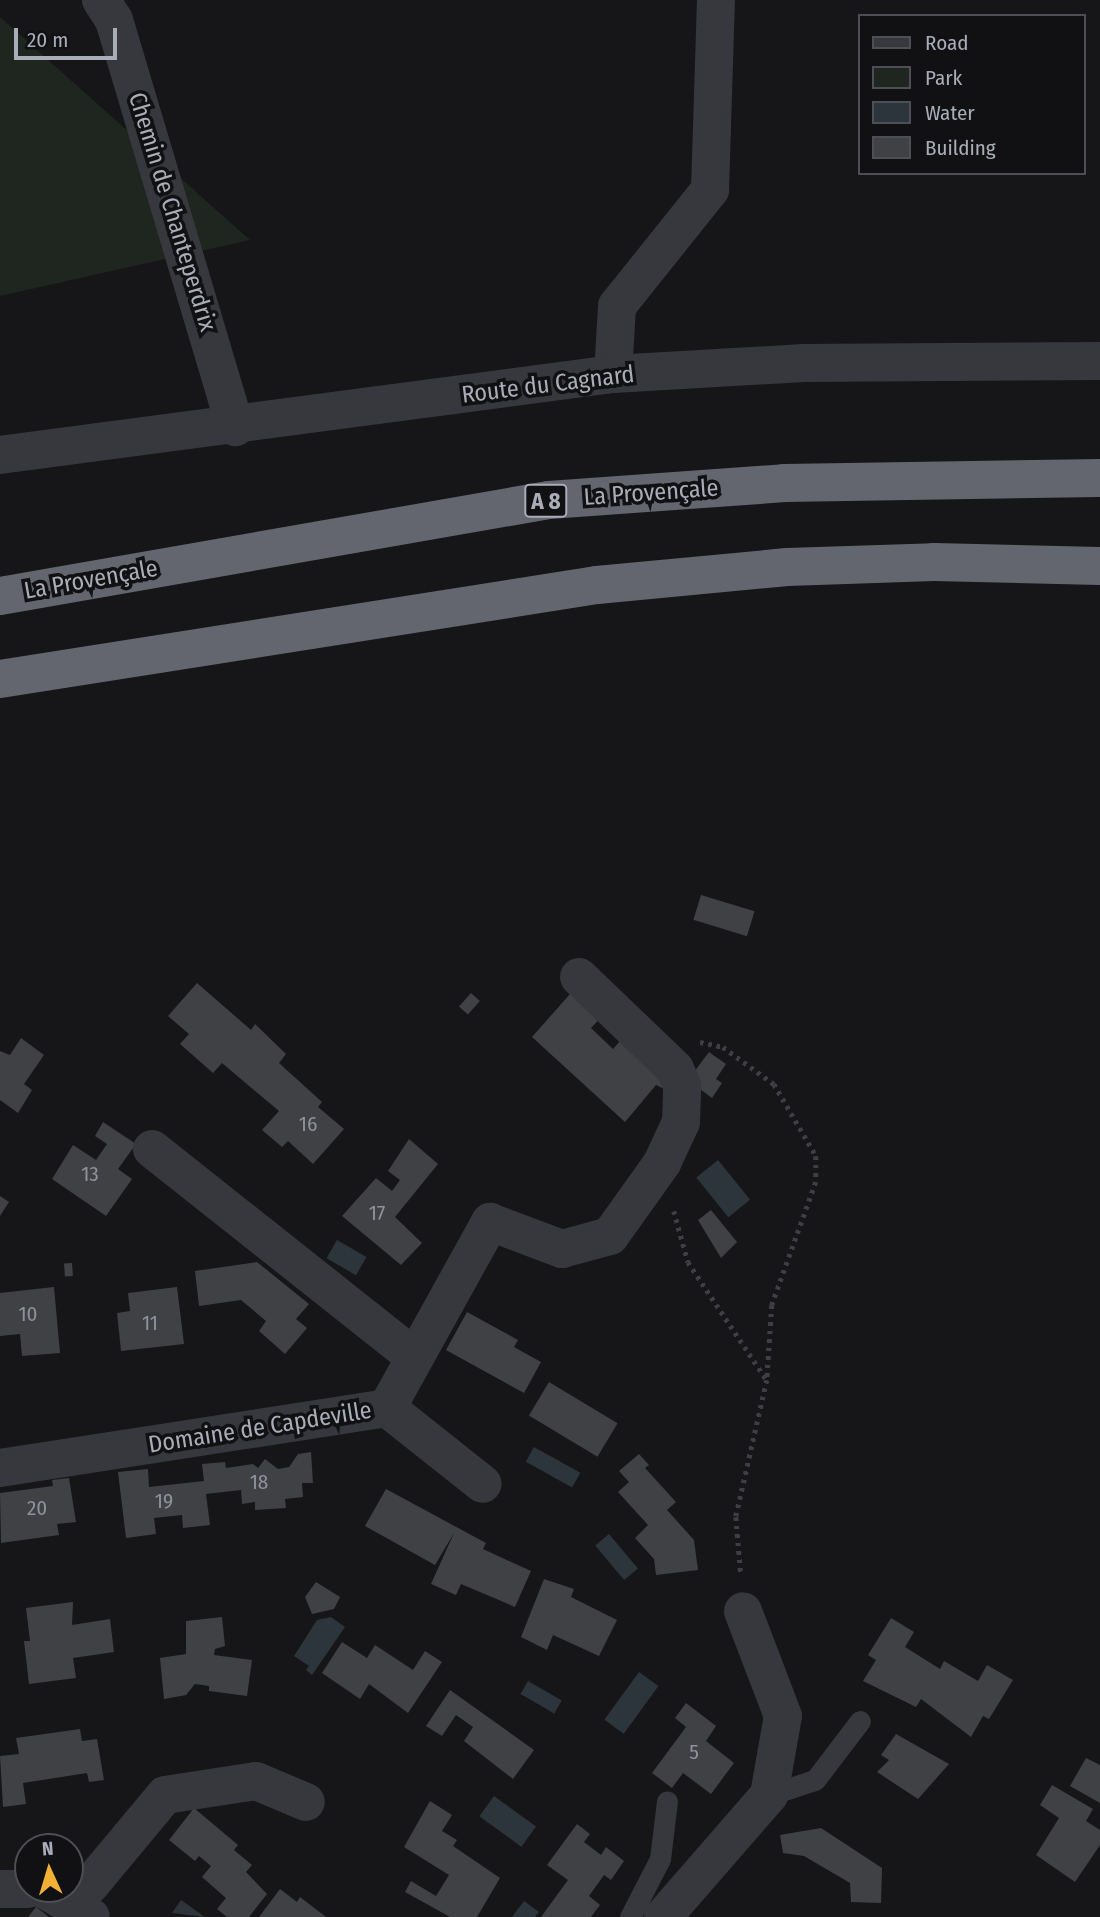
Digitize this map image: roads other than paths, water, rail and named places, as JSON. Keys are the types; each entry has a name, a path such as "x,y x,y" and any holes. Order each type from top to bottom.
{"highway":[{"name":"La Provençale","path":"0,596 550,500 784,483 1100,478"},
{"path":"0,678 597,585 813,566 934,562 1100,566"}],"street":[{"name":"Chemin de Chanteperdrix","path":"101,0 114,20 235,427"},
{"path":"613,374 617,306 710,190 716,0"},
{"name":"Route du Cagnard","path":"0,455 235,427 613,374 804,363 1100,361"},
{"name":"Domaine de Capdeville","path":"0,1468 387,1408 490,1222 562,1249 610,1236 662,1163 681,1122 682,1085 675,1069 579,977"},
{"path":"152,1149 414,1357"},
{"path":"387,1408 483,1484"},
{"path":"663,1917 769,1795 783,1716 743,1611"},
{"path":"84,1885 90,1885 165,1795 256,1781 306,1802"},
{"path":"61,1903 91,1917"}],"lane":[{"path":"769,1795 815,1780 860,1721"},
{"path":"630,1917 660,1859 667,1801"}],"water":[{"path":"718,1160 750,1200 728,1217 696,1178"},
{"path":"337,1240 366,1257 356,1275 327,1258"},
{"path":"534,1447 580,1473 572,1488 526,1462"},
{"path":"609,1534 638,1568 624,1580 595,1546"},
{"path":"331,1617 345,1627 312,1675 306,1670 309,1666 294,1656 317,1620"},
{"path":"639,1672 658,1686 624,1734 604,1720"},
{"path":"528,1681 562,1700 554,1713 520,1694"},
{"path":"494,1796 536,1827 521,1847 479,1816"},
{"path":"181,1900 205,1917 172,1913"},
{"path":"524,1901 539,1912 535,1917 512,1917"}]}
